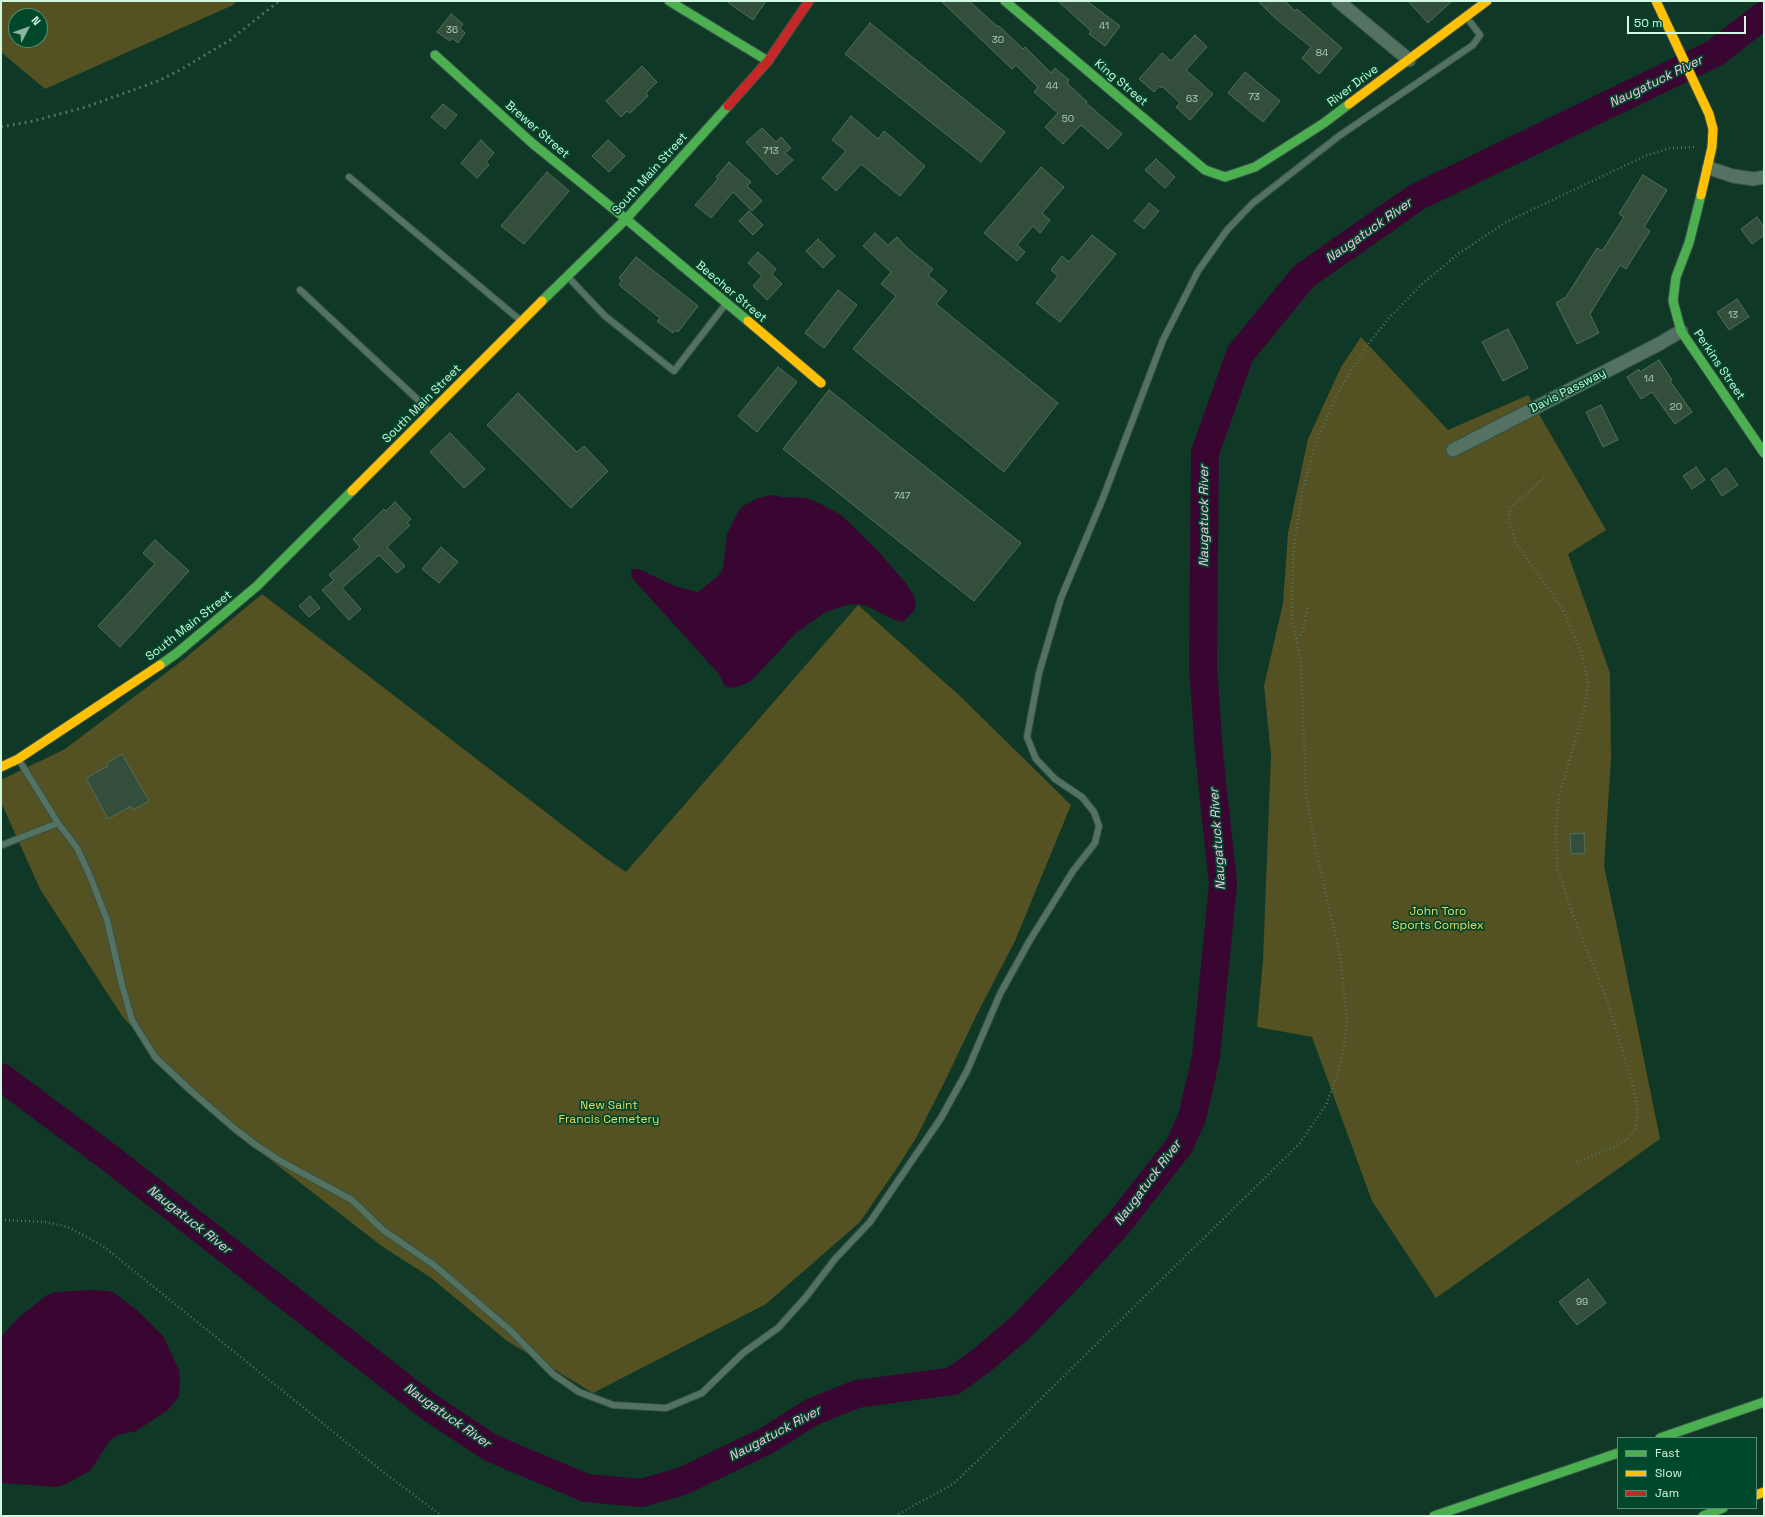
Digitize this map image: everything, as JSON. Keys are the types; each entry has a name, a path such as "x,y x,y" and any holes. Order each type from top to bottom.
{"main road":[{"path":"669,1 768,62"},
{"name":"South Main Street","path":"1,767 18,759 177,653 257,586 626,219 768,62 809,1"},
{"name":"King Street","path":"1005,1 1205,170 1225,177"},
{"name":"River Drive","path":"1225,177 1255,167 1324,123 1488,1"},
{"name":"Perkins Street","path":"1656,1 1712,122 1712,147 1709,168 1689,243 1676,277 1673,301 1681,331 1764,453"},
{"name":"Brewer Street","path":"436,55 532,143 626,219"},
{"name":"Beecher Street","path":"626,219 821,383"},
{"path":"1663,1437 1764,1402"},
{"path":"1434,1516 1617,1453"},
{"path":"1703,1516 1720,1509"}],"street":[{"path":"1338,1 1409,60"},
{"path":"1709,168 1733,176 1754,178 1764,177"},
{"name":"Davis Passway","path":"1453,450 1659,344 1681,331"}],"lane":[{"path":"18,759 31,783 77,848 90,876 107,920 122,985 132,1020 155,1057 189,1089 256,1145 282,1162 352,1200 383,1230 434,1265 511,1331 553,1374 579,1392 613,1405 666,1408 702,1393 743,1353 778,1328 806,1297 835,1259 870,1222 941,1118 967,1071 1000,994 1030,940 1073,871 1095,843 1099,826 1094,812 1082,797 1055,779 1036,759 1026,737 1039,674 1061,598 1103,498 1163,340 1198,271 1227,230 1264,194 1340,136 1473,45 1480,35 1466,17"},
{"path":"349,177 522,321"},
{"path":"567,276 605,316 674,371 726,303"},
{"path":"300,290 431,412"},
{"path":"2,845 58,823"}],"path":[{"path":"895,1516 953,1484 987,1452 1300,1143 1326,1105 1337,1075 1344,1048 1347,1020 1340,956 1318,859 1306,794 1301,662 1292,619 1293,555 1302,492 1315,445 1336,396 1365,348 1390,317 1421,285 1458,254 1506,222 1645,156 1670,148 1712,147"},
{"path":"1544,478 1510,508 1509,522 1516,543 1563,610 1582,654 1588,685 1585,706 1559,796 1556,829 1557,867 1573,914 1607,1000 1633,1086 1638,1110 1635,1129 1626,1140 1614,1147 1576,1162"},
{"path":"1297,639 1302,634 1308,606"},
{"path":"1,1220 46,1222 68,1227 103,1246 382,1471 442,1516"}],"green space":[{"path":"1,1 237,1 233,5 45,89 1,52"},
{"name":"John Toro Sports Complex","path":"1361,337 1448,430 1528,395 1606,530 1568,554 1610,673 1611,760 1604,866 1660,1139 1436,1298 1372,1201 1312,1037 1257,1027 1263,960 1271,755 1264,686 1283,603 1288,533 1308,439 1341,367"},
{"name":"New Saint Francis Cemetery","path":"262,594 604,857 626,872 858,605 961,697 1071,805 1015,941 916,1138 860,1222 766,1304 593,1393 507,1341 430,1277 383,1247 254,1147 186,1088 122,1016 40,889 1,802 1,780 65,749 183,660"}],"shaded area":[{"path":"773,495 782,497 807,498 841,515 877,550 905,582 914,596 916,603 914,611 903,622 895,620 865,605 851,604 826,612 797,632 752,680 732,688 725,686 718,673 632,578 631,570 639,569 674,586 698,592 719,575 723,568 727,534 738,512 743,506 758,498"},
{"path":"91,1290 109,1291 116,1294 139,1312 163,1336 179,1370 179,1396 168,1410 136,1431 118,1435 110,1440 91,1470 66,1484 57,1487 1,1483 1,1337 18,1318 47,1295 56,1292"}],"building":[{"path":"726,1 766,1 753,20"},
{"path":"941,1 969,1 998,27 999,26 1023,49 1025,47 1051,73 1055,68 1069,80 1067,83 1087,102 1086,103 1122,134 1108,149 1081,125 1063,144 1045,127 1058,113 1034,92 1038,87 1016,65 1012,69"},
{"path":"1058,1 1087,1 1120,26 1105,46 1089,34 1091,31"},
{"path":"1258,1 1285,1 1295,11 1297,9 1342,48 1319,74 1302,58 1311,47 1275,18"},
{"path":"1408,1 1452,1 1428,23"},
{"path":"451,14 463,24 460,28 465,33 458,43 452,38 450,41 437,32"},
{"path":"870,23 1005,132 981,162 845,54"},
{"path":"1195,35 1207,47 1186,70 1213,94 1190,120 1176,107 1180,103 1162,86 1161,88 1159,86 1154,92 1139,79 1162,53 1171,61"},
{"path":"642,66 657,82 646,93 648,96 630,113 627,111 621,117 606,101"},
{"path":"1245,72 1280,101 1263,122 1228,93"},
{"path":"443,104 457,115 445,129 431,117"},
{"path":"851,116 878,139 884,131 925,166 900,196 861,164 836,191 822,178 846,151 832,140"},
{"path":"762,128 776,142 781,137 791,148 785,153 793,160 777,175 746,142"},
{"path":"481,140 494,153 486,162 489,165 477,178 461,163"},
{"path":"608,140 625,156 609,172 592,156"},
{"path":"1156,159 1175,177 1165,188 1145,170"},
{"path":"729,162 751,182 747,186 762,201 752,211 733,192 711,218 695,205 718,179 716,177"},
{"path":"1041,167 1064,187 1042,213 1050,220 1040,233 1033,226 1017,245 1025,252 1017,261 984,233"},
{"path":"547,172 569,191 524,244 501,226"},
{"path":"1643,175 1667,190 1644,227 1650,231 1626,269 1620,265 1590,314 1599,333 1577,344 1556,303 1566,297 1597,248 1602,251 1624,217 1619,214"},
{"path":"1149,203 1159,211 1144,229 1134,221"},
{"path":"749,211 763,225 753,235 739,221"},
{"path":"1757,217 1764,227 1764,235 1752,244 1741,229"},
{"path":"875,233 888,245 897,237 908,249 933,269 928,275 947,291 936,304 1058,403 1004,472 853,349 896,296 881,284 891,272 863,246"},
{"path":"1092,235 1116,254 1060,322 1036,303 1058,276 1051,270 1062,256 1069,262"},
{"path":"818,239 835,256 823,268 806,251"},
{"path":"758,252 776,269 772,274 782,284 767,300 753,286 762,276 748,263"},
{"path":"636,257 698,306 678,332 675,330 673,333 657,321 660,318 619,285 622,280 619,278"},
{"path":"838,290 857,305 824,348 805,333"},
{"path":"1737,299 1749,317 1729,330 1717,312"},
{"path":"1508,329 1528,368 1503,381 1482,342"},
{"path":"1659,360 1672,380 1670,381 1692,412 1675,424 1652,392 1641,399 1627,377 1639,369 1640,372"},
{"path":"778,367 797,382 757,432 738,416"},
{"path":"829,390 1021,543 974,601 783,449"},
{"path":"518,393 577,452 584,446 608,471 571,508 487,425"},
{"path":"1601,405 1618,440 1603,447 1586,412"},
{"path":"450,433 485,469 464,488 430,452"},
{"path":"1696,467 1705,480 1692,489 1683,476"},
{"path":"1726,468 1738,485 1722,496 1711,479"},
{"path":"395,502 411,519 407,523 410,525 387,547 405,566 397,573 379,555 342,588 361,609 349,620 322,590 334,580 329,575 360,547 353,539 384,509 386,511"},
{"path":"155,540 189,571 120,647 98,626 155,564 143,553"},
{"path":"441,547 458,562 439,583 422,569"},
{"path":"310,596 320,608 309,617 299,606"},
{"path":"122,754 149,801 133,810 131,806 108,819 86,778 108,766 107,763"},
{"path":"1584,833 1585,853 1571,854 1570,834"},
{"path":"1588,1279 1606,1303 1577,1325 1559,1302"}],"waterway":[{"name":"Naugatuck River","path":"1,1077 107,1156 429,1407 491,1448 586,1488 641,1493 683,1481 766,1441 812,1412 857,1394 953,1381 981,1361 1022,1326 1081,1265 1119,1223 1179,1146 1192,1118 1206,1057 1223,884 1209,753 1203,667 1205,453 1240,354 1304,276 1417,197 1715,53 1764,15"}],"railway":[{"path":"1,127 33,121 86,107 158,81 180,70 230,40 279,1"}],"traffic: fast":[{"path":"669,1 768,61"},
{"path":"1005,1 1205,170 1225,177 1255,167 1324,123 1349,104"},
{"path":"435,55 532,143 748,321"},
{"path":"542,301 626,219 728,106"},
{"path":"1701,195 1689,243 1676,277 1673,301 1681,331 1764,453"},
{"path":"160,665 177,653 257,586 352,491"},
{"path":"1663,1437 1764,1402"},
{"path":"1434,1516 1617,1453"},
{"path":"1703,1516 1720,1509"}],"traffic: slow":[{"path":"1349,104 1487,1"},
{"path":"1656,1 1709,114 1713,129 1712,147 1701,195"},
{"path":"352,491 542,301"},
{"path":"748,321 821,383"},
{"path":"1,767 18,759 160,665"},
{"path":"1757,1495 1764,1492"}],"traffic: jam":[{"path":"728,106 768,61 809,1"}]}
